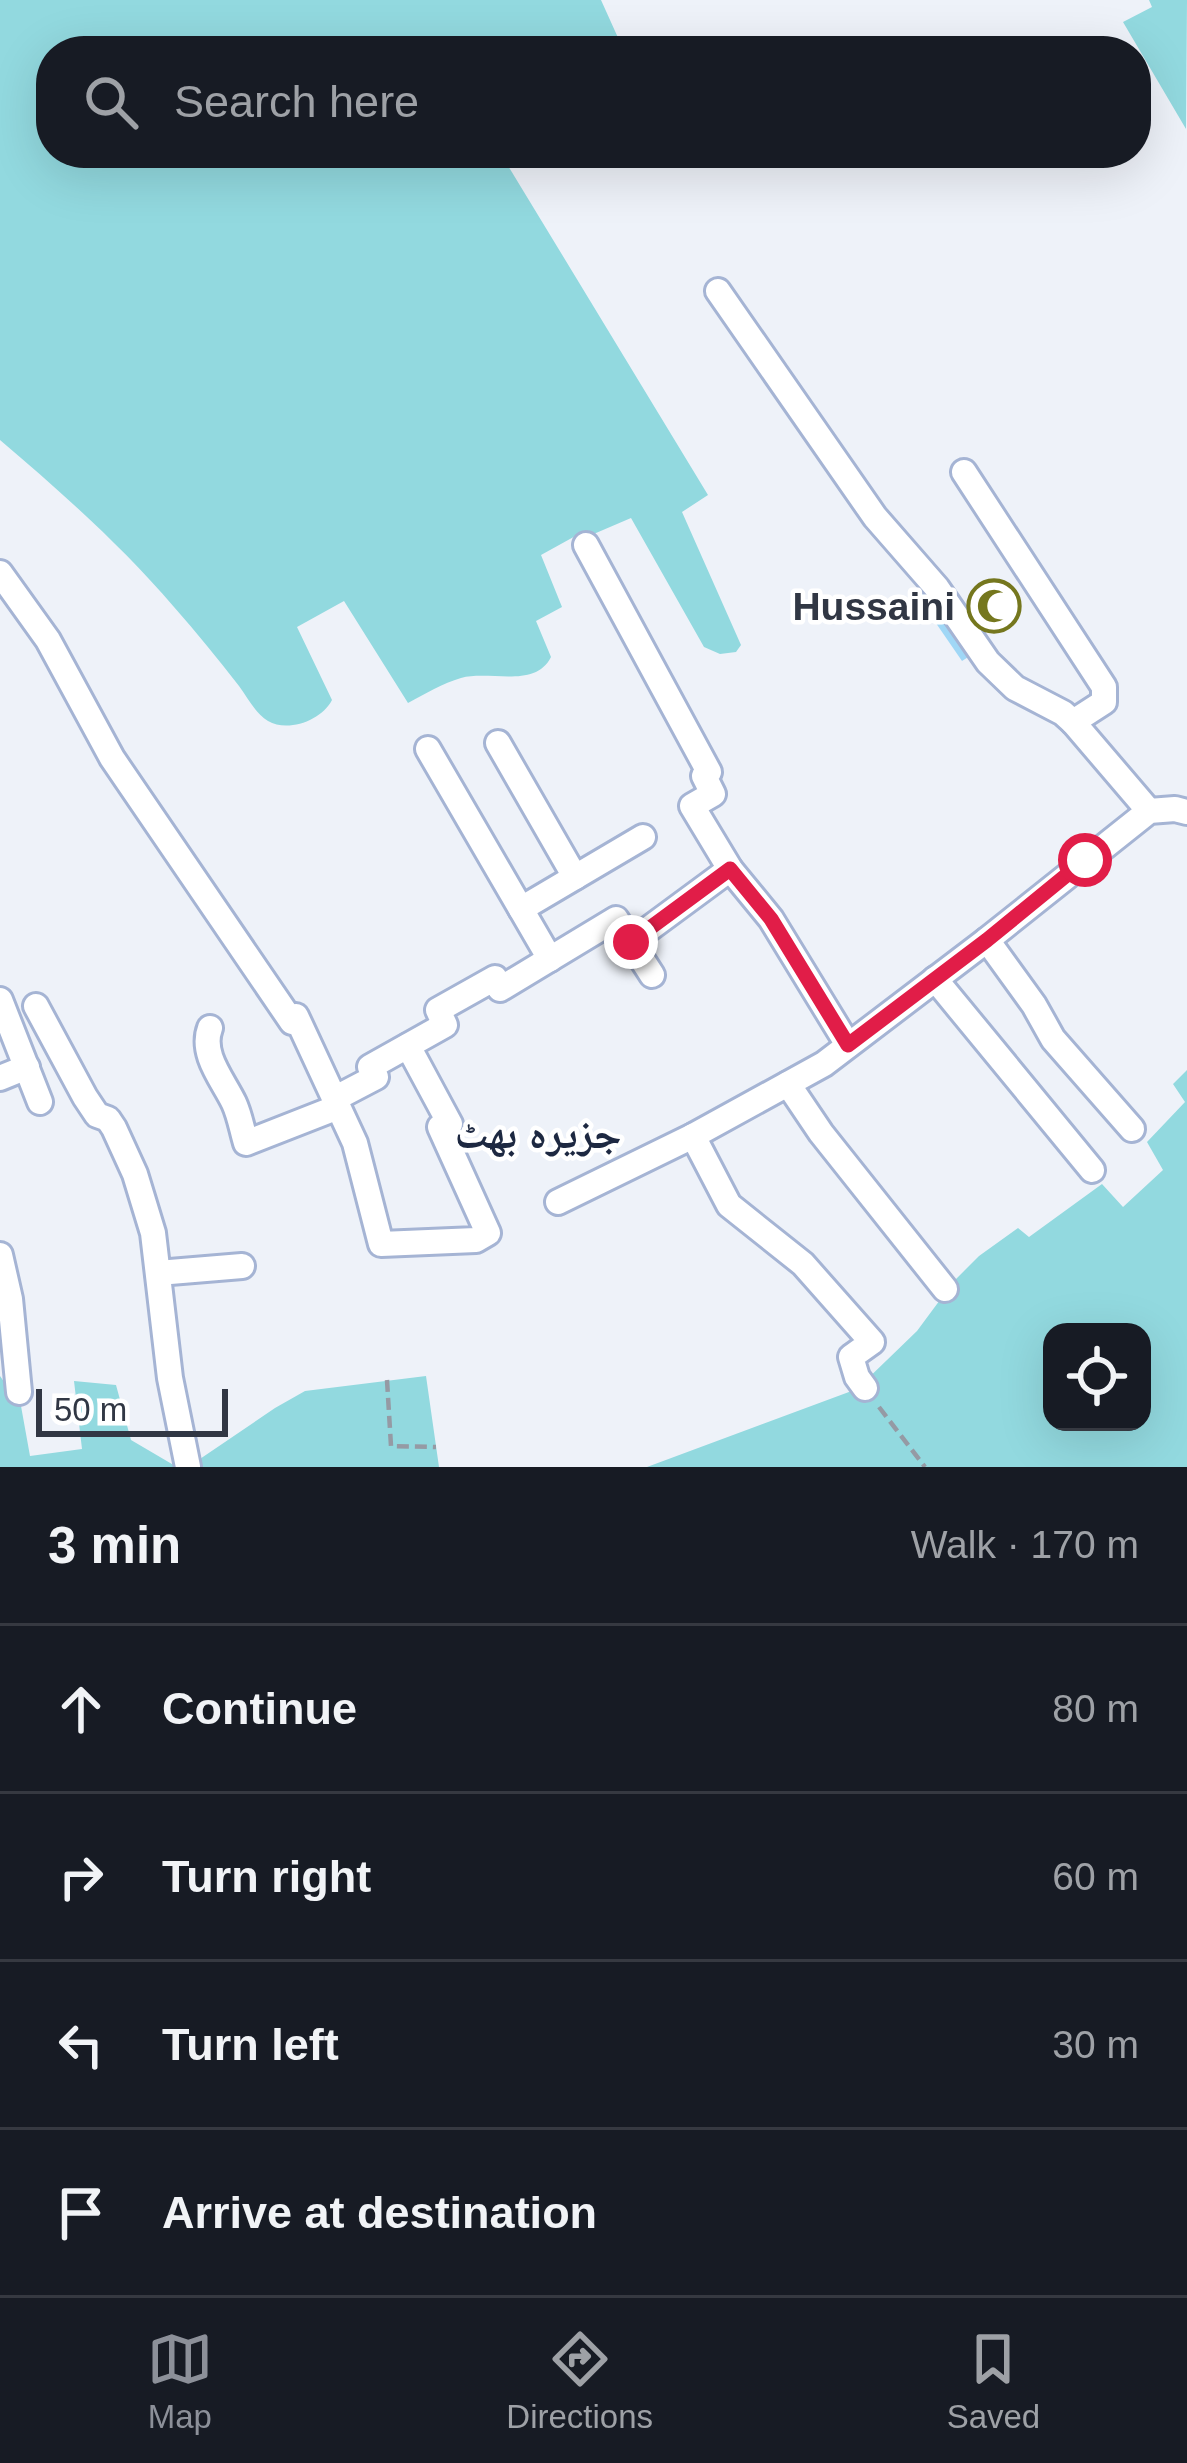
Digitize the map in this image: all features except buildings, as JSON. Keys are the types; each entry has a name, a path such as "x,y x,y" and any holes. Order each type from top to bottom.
{"street":[{"path":"718,291 875,518 937,588 988,662 1015,688 1063,712 1149,811"},
{"path":"964,472 1104,687 1104,702 1073,722"},
{"path":"586,545 710,772 704,776 713,794 692,806 730,869 771,919 848,1045"},
{"path":"0,573 48,640 112,758 292,1022 296,1016 355,1143 381,1244 476,1240 488,1233 440,1127 450,1124 408,1046"},
{"path":"498,743 575,877"},
{"path":"428,749 550,958"},
{"path":"558,1202 824,1064 1149,811 1187,812"},
{"path":"521,909 643,837"},
{"path":"631,942 730,869"},
{"path":"210,1028 208,1053 237,1109 245,1143 336,1103 376,1077 370,1067 445,1025 438,1010 495,978 500,988 616,919 652,975"},
{"path":"987,940 1052,1039 1132,1130"},
{"path":"935,979 1092,1171"},
{"path":"0,1000 33,1084"},
{"path":"36,1006 97,1115 114,1128 135,1174 153,1233 170,1378 188,1467"},
{"path":"0,1078 33,1084 68,1069"},
{"path":"788,1084 945,1288"},
{"path":"693,1136 730,1205 803,1264 872,1342 850,1357 865,1388"},
{"path":"0,1255 20,1392"},
{"path":"158,1273 242,1266"}],"path":[{"path":"387,1380 391,1446 436,1447"},
{"path":"865,1388 926,1467"}],"water":[{"path":"0,0 601,0 617,36 36,36 36,168 509,168 708,495 682,512 741,645 736,652 720,654 704,647 631,518 582,539 579,534 541,555 562,607 536,621 551,657 534,673 461,678 408,703 344,601 297,627 332,700 313,719 276,724 255,710 199,636 133,562 0,440"},
{"path":"1149,0 1187,0 1186,129 1151,70 1151,36 1131,36 1123,22 1152,7"},
{"path":"1187,1070 1187,1467 647,1467 857,1389 917,1331 979,1256 1018,1228 1029,1237 1102,1184 1123,1207 1163,1170 1147,1142 1185,1102 1173,1084"},
{"path":"0,1376 21,1406 30,1456 82,1449 74,1381 116,1385 131,1440 177,1467 0,1467"},
{"path":"426,1376 439,1467 178,1467 194,1463 305,1391"}],"place":[{"name":"Hussaini","path":"994,606"}],"district":[{"name":"جزیرہ بھٹ","path":"538,1133"}],"route":[{"path":"631,942 730,869 771,919 848,1045 1085,860"}]}
